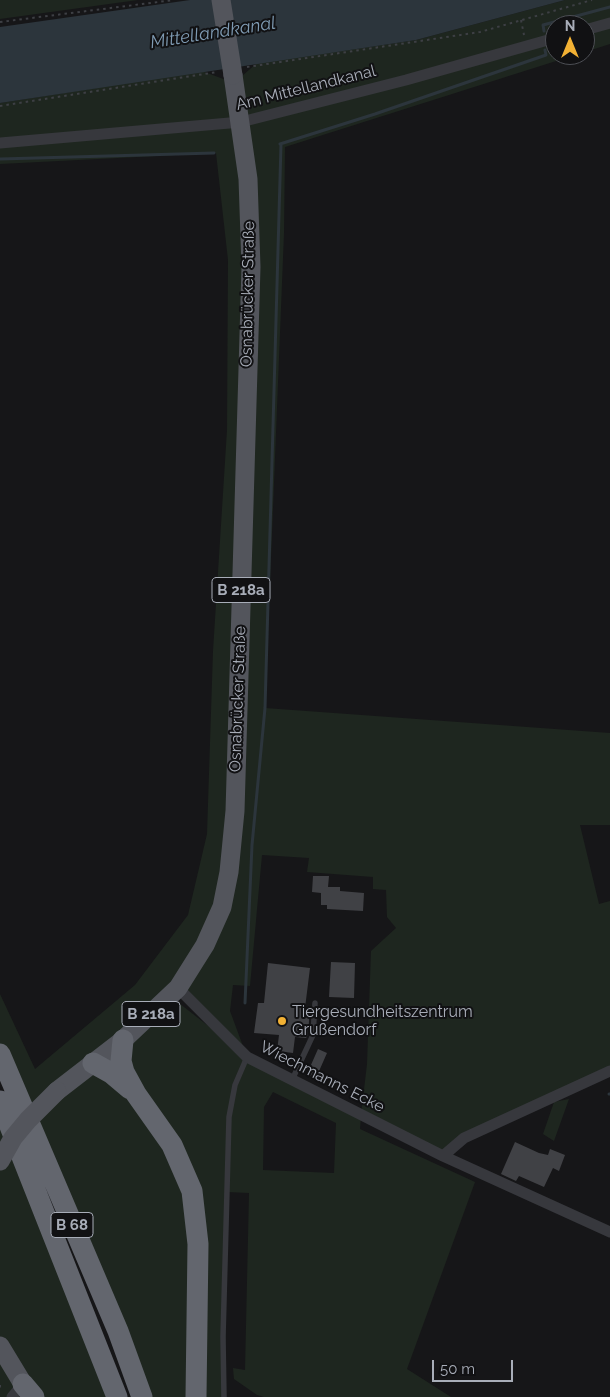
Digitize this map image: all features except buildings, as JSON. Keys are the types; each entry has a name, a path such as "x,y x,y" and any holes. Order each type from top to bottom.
{"highway":[{"path":"123,1040 120,1061 124,1072 136,1094 172,1145 192,1191 198,1244 196,1397"},
{"name":"B 68","path":"0,1054 118,1332 142,1397"},
{"path":"93,1063 110,1072 136,1094"},
{"name":"B 68","path":"0,1101 117,1397"}],"main road":[{"name":"Osnabrücker Straße","path":"0,1161 13,1138 28,1120 58,1091 123,1040 178,988 205,945 222,907 229,872 234,811 251,267 248,179 241,122 231,72 221,0"},
{"path":"0,1346 23,1393"}],"street":[{"path":"595,27 610,23"},
{"name":"Am Mittellandkanal","path":"0,143 241,122 406,80 545,41"},
{"name":"Wiechmanns Ecke","path":"178,988 247,1057 443,1156 610,1232"},
{"path":"443,1156 464,1138 610,1071"}],"lane":[{"path":"292,1080 314,1035 315,1003"},
{"path":"224,1397 223,1337 229,1117 235,1085 247,1057"}],"path":[{"path":"0,22 174,0"},
{"path":"0,106 231,72 480,32 592,0"},
{"path":"521,20 527,46"}],"shaded area":[{"path":"0,0 138,0 0,19"},
{"path":"565,0 610,0 610,44 595,49 595,15 545,15 545,65 285,147 284,233 265,708 610,733 610,825 580,825 599,904 610,901 610,1071 464,1138 443,1156 361,1116 360,1129 475,1182 407,1369 451,1397 264,1397 257,1395 234,1379 233,1368 245,1370 249,1193 227,1192 225,1397 199,1397 202,1364 203,1244 197,1189 177,1143 127,1066 129,1045 175,1000 243,1053 178,988 123,1040 78,1075 93,1069 117,1082 149,1117 167,1145 187,1191 194,1245 193,1397 142,1397 118,1331 0,1053 0,994 35,1069 135,985 188,915 207,834 213,651 227,430 228,260 216,153 0,164 0,103 202,71 234,83 257,63 416,40","holes":["262,855 309,858 307,872 373,877 373,889 386,890 387,917 396,928 371,951 367,1064 361,1115 247,1057 230,1011 233,985 250,986","273,1092 336,1123 334,1173 263,1170 264,1107"]},
{"path":"0,1092 117,1397 0,1397"},
{"path":"569,1099 554,1141 543,1134 554,1102"}],"water":[{"name":"Mittellandkanal","path":"190,0 565,0 416,40 0,103 0,27"}],"waterway":[{"path":"544,31 543,25 610,7"},
{"path":"280,144 375,114 545,55"},
{"path":"245,1003 252,845 265,708 281,144"},
{"path":"0,159 214,153"}],"place":[{"name":"Tiergesundheitszentrum Grußendorf","path":"282,1021"}]}
